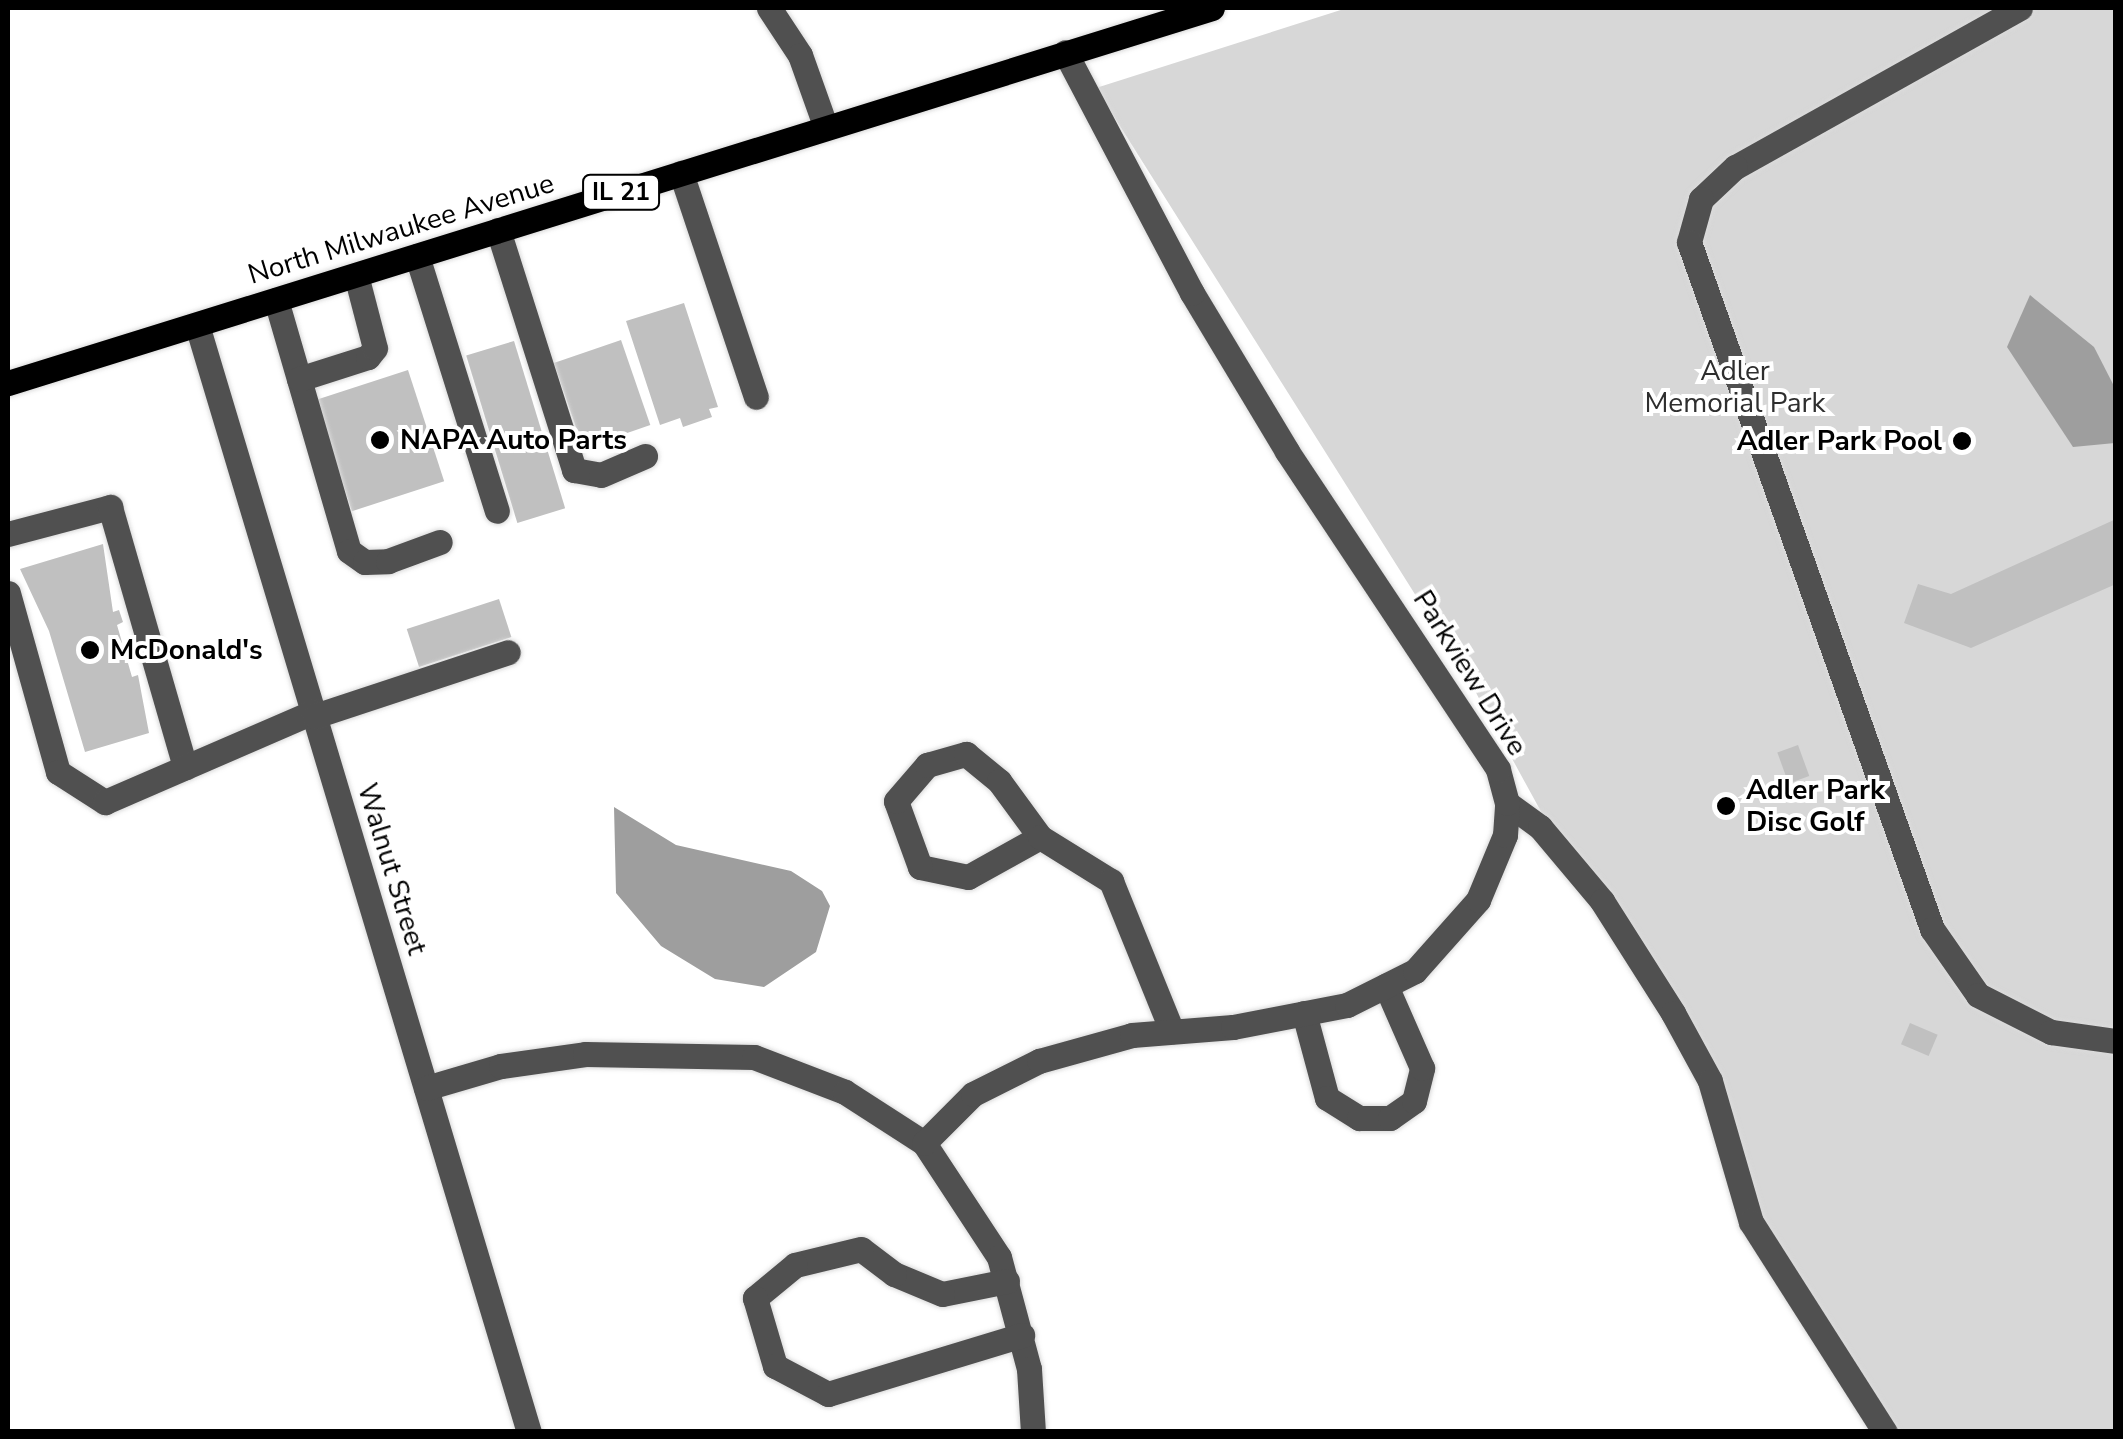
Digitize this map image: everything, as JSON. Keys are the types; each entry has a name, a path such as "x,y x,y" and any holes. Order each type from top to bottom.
{"main road":[{"name":"North Milwaukee Avenue","path":"8,383 1212,8"}],"street":[{"path":"769,8 800,55 826,128"},
{"path":"2020,8 1735,167 1701,199 1689,242 1932,929 1978,995 2051,1032 2116,1041"},
{"name":"Parkview Drive","path":"924,1143 973,1094 1039,1061 1132,1035 1347,1005 1415,971 1478,900 1506,835 1507,802 1498,769 1458,700 1287,450 1192,294 1065,52"},
{"path":"681,173 756,396"},
{"path":"498,230 574,470 601,474 645,456"},
{"path":"416,256 497,511"},
{"path":"299,379 368,357 375,348 356,275"},
{"path":"276,300 349,551 365,562 388,561 440,542"},
{"name":"Walnut Street","path":"197,325 529,1432"},
{"path":"8,534 110,507 185,768"},
{"path":"8,593 58,772 105,802 314,714 508,652"},
{"path":"1040,837 968,877 920,867 896,801 928,765 966,754 999,781 1040,837 1112,880 1172,1031"},
{"path":"1507,802 1540,827 1602,900 1673,1012 1710,1081 1751,1222 1886,1432"},
{"path":"1304,1013 1327,1098 1358,1118 1390,1118 1414,1100 1422,1068 1386,986"},
{"path":"426,1088 501,1066 585,1054 754,1057 845,1092 924,1143 984,1232 1007,1281 1022,1335 1033,1432"},
{"path":"1007,1281 942,1294 894,1274 861,1249 794,1265 756,1298 775,1366 828,1394 1022,1335"}],"green space":[{"name":"Adler Memorial Park","path":"1347,8 2115,8 2115,1431 1892,1431 1758,1222 1726,1089 1682,1005 1550,828 1469,680 1096,88"}],"shaded area":[{"path":"2030,295 2094,347 2115,388 2115,443 2073,447 2007,347"},
{"path":"614,807 676,845 791,871 822,891 830,906 816,952 764,987 715,979 661,946 616,893"}],"building":[{"path":"684,303 718,407 709,409 712,417 683,427 680,418 660,425 626,321"},
{"path":"621,340 650,425 583,448 554,363"},
{"path":"514,341 565,508 517,523 466,356"},
{"name":"NAPA Auto Parts","path":"408,370 444,481 352,511 316,400"},
{"path":"2116,519 2116,584 1971,648 1904,623 1918,584 1951,594"},
{"name":"McDonald's","path":"103,544 113,612 119,610 123,622 117,625 132,677 138,675 149,733 85,752 49,631 20,569"},
{"path":"499,599 511,637 419,667 407,629"},
{"path":"1798,745 1809,776 1789,784 1777,753"},
{"path":"1910,1023 1938,1035 1929,1056 1901,1044"}],"place":[{"name":"NAPA Auto Parts","path":"380,440"},
{"name":"Adler Park Pool","path":"1962,441"},
{"name":"McDonald's","path":"90,650"},
{"name":"Adler Park Disc Golf","path":"1726,806"}]}
